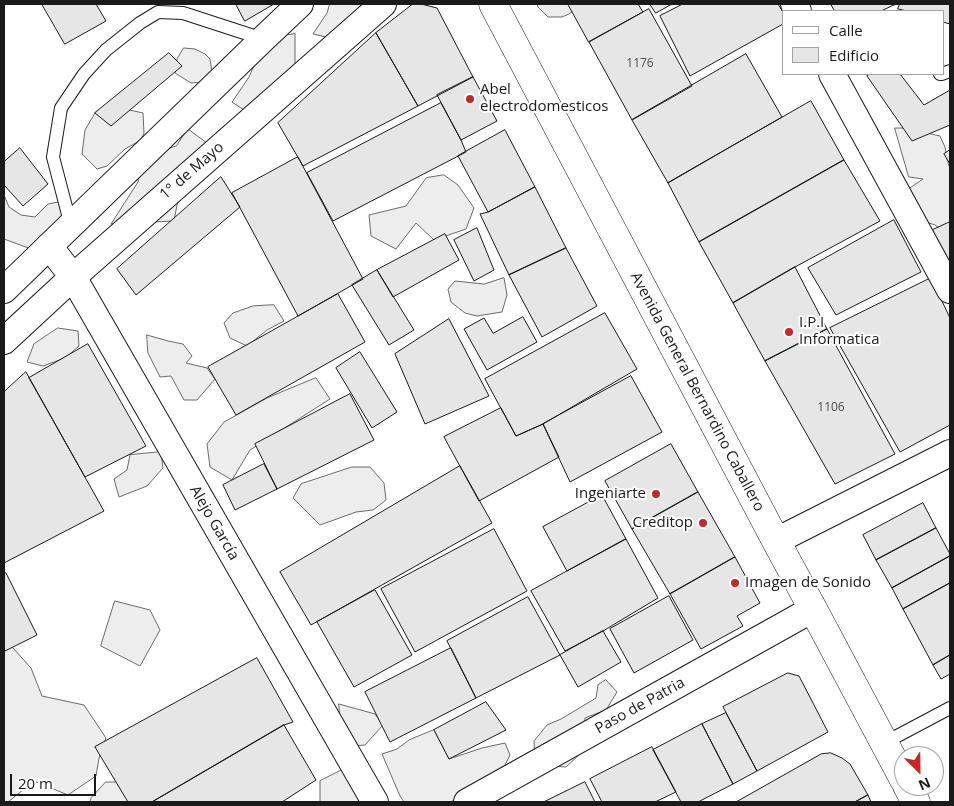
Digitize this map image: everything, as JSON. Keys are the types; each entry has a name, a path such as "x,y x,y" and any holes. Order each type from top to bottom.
{"main road":[{"name":"Avenida General Bernardino Caballero","path":"493,4 894,762"}],"street":[{"path":"31,316 5,285 71,226 300,4"},
{"name":"1° de Mayo","path":"4,341 73,277 383,4"},
{"path":"833,75 950,290"},
{"name":"Alejo García","path":"49,246 73,277 375,802"},
{"path":"776,541 950,453"},
{"name":"Paso de Patria","path":"466,802 814,609"}],"lane":[{"path":"71,226 53,157 61,108 84,74 106,50 140,23 158,12 183,13 263,39"},
{"path":"884,743 950,708"}],"shaded area":[{"path":"330,4 365,4 344,41 313,34 327,13"},
{"path":"538,4 575,4 576,9 562,17 548,17 538,7"},
{"path":"295,34 295,71 247,112 232,102 249,77 266,38"},
{"path":"184,48 195,49 210,59 212,72 205,82 191,83 175,73 177,59"},
{"path":"116,102 125,109 143,113 144,133 141,140 125,149 107,166 97,169 82,154 85,130 95,113"},
{"path":"895,128 906,128 940,136 945,147 950,169 950,231 943,231 935,225 923,221 904,192 923,179 909,177"},
{"path":"188,129 211,146 180,189 174,221 111,224 138,182 141,158 176,146"},
{"path":"444,175 458,185 474,208 466,229 434,240 416,223 396,249 371,236 369,215 406,206 426,178"},
{"path":"4,195 9,207 21,215 35,217 48,204 58,202 66,214 31,249 4,239"},
{"path":"504,278 507,295 502,312 477,316 465,313 451,302 448,289 455,281 484,284"},
{"path":"274,305 284,321 267,330 247,346 230,338 224,323 233,313 253,306"},
{"path":"58,328 78,331 79,346 65,358 43,366 27,362 34,344"},
{"path":"147,335 183,344 192,356 186,363 207,368 215,379 197,400 184,400 171,376 160,377 148,353"},
{"path":"316,378 330,399 250,450 232,480 210,467 207,444 224,422 267,398"},
{"path":"161,452 163,468 147,486 119,497 114,479 127,470 130,455"},
{"path":"352,467 370,467 384,483 386,500 373,510 356,512 320,525 293,498 301,484"},
{"path":"115,601 150,610 160,630 140,666 101,646"},
{"path":"4,638 31,668 42,696 84,705 106,738 99,758 96,776 68,795 34,781 8,802 4,802"},
{"path":"606,680 617,692 606,710 585,718 583,751 566,767 535,765 534,741 547,725 561,719 596,698 598,685"},
{"path":"339,704 375,714 383,725 365,745 352,746 340,717"},
{"path":"434,730 449,759 482,748 505,743 510,755 501,773 484,788 450,802 404,802 382,754 397,749 409,740"},
{"path":"342,770 358,785 360,802 320,802 320,781"},
{"path":"106,782 116,782 131,791 135,802 90,802 91,798"}],"building":[{"path":"42,4 96,4 106,21 65,44"},
{"path":"236,4 274,4 245,21"},
{"path":"413,4 437,8 473,77 418,106 376,33"},
{"path":"568,4 638,4 643,12 589,42"},
{"path":"650,4 672,4 656,13"},
{"path":"683,4 778,4 782,10 782,25 690,76 660,16"},
{"path":"831,4 896,4 883,10 834,10"},
{"path":"900,4 950,4 950,24 944,22 944,10 898,9"},
{"path":"649,9 692,86 632,120 589,42"},
{"path":"376,33 418,106 303,166 278,123"},
{"path":"169,53 182,66 111,126 95,113"},
{"path":"746,54 782,117 668,183 632,120"},
{"path":"901,75 924,105 950,90 950,125 912,141 867,76"},
{"path":"473,77 497,121 461,140 437,95"},
{"path":"811,101 844,160 699,242 668,183"},
{"path":"441,103 466,152 333,221 307,173"},
{"path":"505,130 535,187 488,212 458,156"},
{"path":"20,148 48,184 23,206 4,185 4,162"},
{"path":"950,150 950,164 944,154"},
{"path":"298,157 363,279 298,316 232,193"},
{"path":"844,160 880,221 733,303 699,242"},
{"path":"221,177 240,207 136,295 117,269"},
{"path":"535,187 566,248 509,275 480,214 488,212"},
{"path":"894,220 921,272 836,315 808,268"},
{"path":"950,222 950,273 924,234"},
{"path":"477,228 494,270 474,281 454,240"},
{"path":"445,234 459,260 393,297 377,270"},
{"path":"566,248 597,306 542,337 509,275"},
{"path":"795,267 827,329 765,361 733,303"},
{"path":"377,270 414,330 389,345 352,285"},
{"path":"931,278 950,318 950,425 900,452 830,328"},
{"path":"338,294 365,342 236,415 208,367"},
{"path":"605,313 637,369 543,424 516,436 485,379"},
{"path":"523,317 537,342 487,370 464,329 484,318 493,333"},
{"path":"449,319 489,396 425,424 395,354"},
{"path":"827,329 895,454 835,484 765,361"},
{"path":"88,344 146,446 85,477 29,378"},
{"path":"360,352 397,412 372,428 336,368"},
{"path":"26,372 104,511 4,563 4,392"},
{"path":"631,376 662,432 570,482 543,424"},
{"path":"350,394 374,440 277,489 255,444"},
{"path":"501,408 516,436 543,424 559,457 479,501 444,437"},
{"path":"671,444 698,492 632,529 605,481"},
{"path":"264,464 277,489 235,510 223,485"},
{"path":"460,466 492,523 311,625 280,572"},
{"path":"698,492 735,557 670,594 632,529"},
{"path":"602,495 626,539 567,571 543,527"},
{"path":"923,503 936,528 876,560 863,535"},
{"path":"936,528 950,556 892,588 876,560"},
{"path":"494,529 527,591 415,652 381,589"},
{"path":"626,539 658,598 565,651 531,591"},
{"path":"950,556 950,583 903,609 892,588"},
{"path":"735,557 760,603 737,616 743,626 701,649 670,594"},
{"path":"6,573 37,635 5,651 4,574"},
{"path":"950,583 950,655 933,665 903,609"},
{"path":"375,590 412,655 354,687 317,622"},
{"path":"669,596 693,640 634,673 610,629"},
{"path":"528,597 560,655 476,698 447,641"},
{"path":"603,631 621,662 578,687 560,655"},
{"path":"451,648 476,698 390,742 365,692"},
{"path":"950,655 950,674 941,679 933,665"},
{"path":"257,658 293,722 284,725 152,802 128,802 95,747"},
{"path":"788,673 799,676 828,732 757,771 723,707"},
{"path":"486,702 506,730 449,759 434,730"},
{"path":"726,713 757,771 733,784 702,724"},
{"path":"702,724 733,784 698,802 681,802 653,750"},
{"path":"284,725 316,780 282,802 152,802"},
{"path":"652,747 676,792 655,802 602,802 590,779"},
{"path":"831,753 850,764 868,795 855,802 736,802 821,754"},
{"path":"585,782 595,802 544,802"},
{"path":"868,795 871,802 855,802"}],"place":[{"name":"Abel electrodomesticos","path":"470,99"},
{"name":"I.P.I Informatica","path":"789,332"},
{"name":"Ingeniarte","path":"656,494"},
{"name":"Creditop","path":"703,523"},
{"name":"Imagen de Sonido","path":"735,583"}]}
